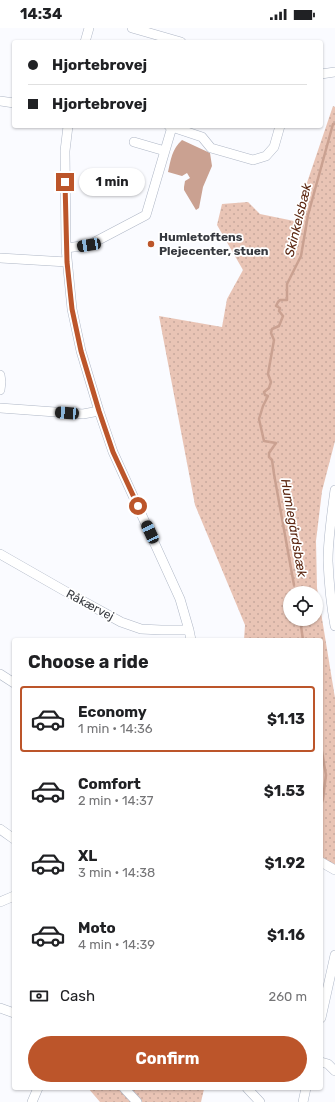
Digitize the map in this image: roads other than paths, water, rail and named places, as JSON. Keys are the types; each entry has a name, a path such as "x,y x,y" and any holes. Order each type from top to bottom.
{"street":[{"path":"86,40 89,28"},
{"path":"132,28 159,32 177,40"},
{"path":"323,74 335,72"},
{"path":"0,101 12,102"},
{"path":"68,128 65,151 66,248 72,309 80,344 99,411 113,452 180,599 191,638"},
{"path":"66,248 89,245 146,215 166,151 171,128"},
{"path":"183,128 202,137 211,148 253,160 266,156 274,147 279,128"},
{"path":"134,142 166,151"},
{"path":"0,258 67,262"},
{"path":"0,375 0,390"},
{"path":"0,408 83,414 99,411"},
{"path":"335,490 328,560 332,574 331,601 335,626"},
{"name":"Råkærvej","path":"0,554 121,622 141,628 189,630"},
{"path":"0,674 12,682"},
{"path":"0,829 12,838"},
{"path":"323,863 335,870"},
{"path":"0,902 12,897"},
{"path":"323,1009 335,955"},
{"path":"0,1008 12,1012"},
{"path":"323,1063 328,1064 335,1071"},
{"path":"32,1102 37,1090"},
{"path":"126,1090 137,1102"},
{"path":"249,1090 260,1102"},
{"path":"303,1102 306,1090"}],"waterway":[{"name":"Skinkelsbæk","path":"294,585 272,460 269,457 269,453 276,443 264,441 259,419 268,396 265,395 264,392 269,388 271,382 268,374 274,340 271,333 272,329 279,326 283,316 279,311 280,308 276,306 280,300 287,300 287,284 301,256 308,215 333,124 335,124"},
{"name":"Humlegårdsbæk","path":"301,626 303,638"},
{"name":"Humlegårdsbæk","path":"323,758 326,775 323,799"}],"place":[{"name":"Humletoftens Plejecenter, stuen","path":"151,244"}]}
